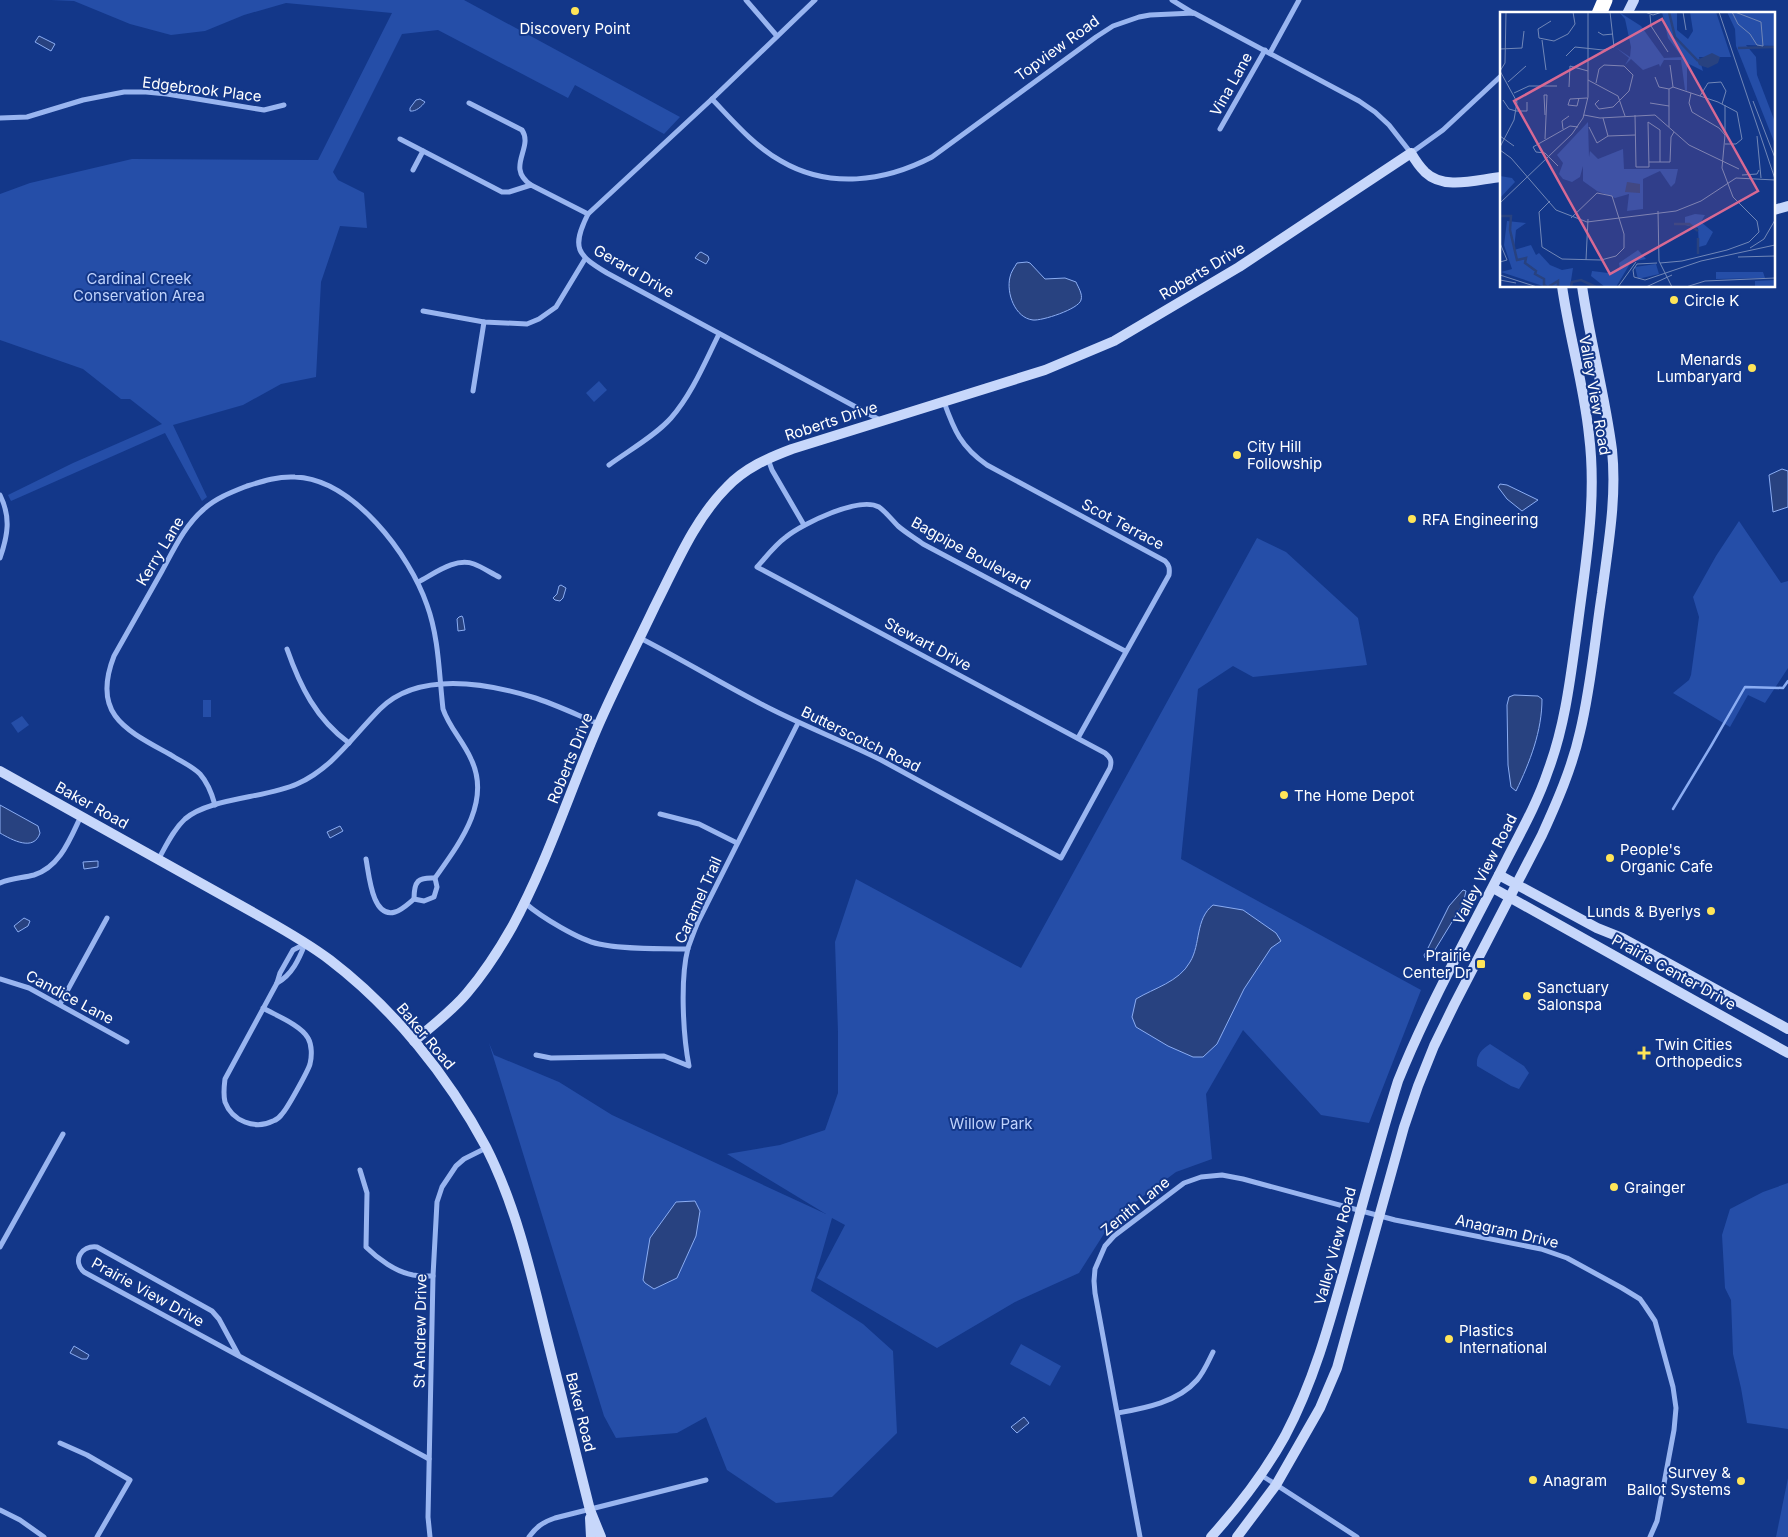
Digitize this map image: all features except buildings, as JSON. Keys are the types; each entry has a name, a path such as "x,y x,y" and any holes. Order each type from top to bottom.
{"highway":[{"path":"1600,12 1605,0"}],"main road":[{"path":"1606,12 1611,0"},
{"path":"1627,12 1634,0"},
{"path":"1411,153 1427,174 1438,180 1458,183 1500,177"},
{"name":"Roberts Drive","path":"414,1041 467,993 495,955 524,903 544,860 599,724 690,536 704,515 740,474 768,458 1046,370 1114,341 1239,267 1411,153"},
{"name":"Valley View Road","path":"1211,1537 1260,1475 1284,1436 1310,1380 1332,1317 1360,1211 1398,1081 1414,1043 1542,785 1560,731 1572,672 1589,542 1592,504 1590,435 1562,288"},
{"name":"Valley View Road","path":"1237,1537 1276,1485 1300,1447 1320,1408 1337,1368 1404,1127 1421,1078 1454,1005 1554,809 1569,770 1580,732 1590,676 1612,517 1613,491 1612,452 1582,288"},
{"name":"Baker Road","path":"0,772 305,943 330,960 360,986 414,1041 456,1098 486,1148 516,1220 529,1263 590,1510 601,1537"},
{"name":"Prairie Center Drive","path":"1499,875 1597,928 1622,938 1788,1029"},
{"name":"Prairie Center Drive","path":"1492,888 1788,1053"},
{"name":"Baker Road","path":"590,1510 591,1537"}],"street":[{"path":"746,0 777,36"},
{"name":"Gerard Drive","path":"815,0 588,214 580,229 578,238 579,249 585,259 609,274 881,421"},
{"path":"1172,0 1375,112 1389,125 1411,153"},
{"path":"1267,52 1299,0"},
{"name":"Topview Road","path":"712,99 746,133 781,161 823,177 846,179 891,175 912,168 943,150 1113,26 1131,19 1150,15 1194,13"},
{"name":"Vina Lane","path":"1220,129 1267,52"},
{"name":"Roberts Drive","path":"1411,153 1443,130 1500,77"},
{"name":"Edgebrook Place","path":"0,118 27,117 90,99 124,92 167,94 264,110 284,105"},
{"path":"469,103 522,130 525,137 519,169 522,178 531,185 588,214"},
{"path":"400,139 502,192 509,192 531,185"},
{"path":"413,170 423,151"},
{"path":"423,310 484,322 527,324 548,314 556,307 585,259"},
{"path":"473,391 484,322"},
{"path":"609,464 670,420 681,406 720,334"},
{"name":"Scot Terrace","path":"944,402 954,430 974,456 987,465 1165,561 1170,569 1169,574 1078,738"},
{"path":"768,458 772,470 804,525"},
{"name":"Kerry Lane","path":"215,805 207,785 199,774 181,761 125,728 117,720 110,709 106,682 114,656 182,535 205,508 221,497 255,483 279,477 296,477 311,480 340,492 379,524 403,556 418,582 428,606 434,628 443,709 447,720 472,761 477,777 478,794 466,833 435,878 437,888 434,897 424,901 414,899 396,912 385,912 376,905 366,859"},
{"path":"0,495 5,505 8,520 8,534 0,558"},
{"name":"Bagpipe Boulevard","path":"804,525 819,517 858,505 878,507 923,544 1125,651"},
{"name":"Stewart Drive","path":"804,525 781,541 756,567 1106,753 1110,757 1112,763 1110,768 1061,858"},
{"path":"418,582 452,565 466,562 473,563 499,577"},
{"name":"Butterscotch Road","path":"640,638 798,723 856,747 1061,858"},
{"path":"286,649 300,684 313,706 328,724 349,743"},
{"path":"158,860 177,828 195,812 215,805 295,785 323,768 390,700 413,689 441,684 506,690 538,700 599,724"},
{"name":"Caramel Trail","path":"536,1055 551,1058 664,1056 690,1066 685,1045 684,998 685,966 688,949 698,922 736,843 798,723"},
{"path":"660,814 699,824 736,843"},
{"path":"0,883 43,872 53,865 60,856 81,816"},
{"path":"414,899 414,889 417,882 425,878 435,878"},
{"path":"524,903 592,943 613,946 688,949"},
{"path":"60,1004 106,918"},
{"path":"263,1008 301,1030 308,1037 312,1055 310,1066 282,1115 262,1124 250,1124 239,1120 231,1113 225,1103 223,1091 225,1079 263,1008 277,983 292,950 305,943"},
{"path":"277,983 287,978 305,943"},
{"name":"Candice Lane","path":"0,979 30,988 127,1042"},
{"path":"0,1247 62,1134"},
{"name":"St Andrew Drive","path":"430,1537 428,1517 429,1459 433,1276 437,1202 442,1187 456,1166 472,1154 486,1148"},
{"path":"360,1170 367,1193 366,1247 374,1254 403,1271 413,1275 433,1276"},
{"name":"Zenith Lane","path":"1140,1537 1094,1281 1095,1269 1105,1246 1114,1236 1184,1184 1212,1175 1222,1174 1243,1178 1380,1216"},
{"name":"Anagram Drive","path":"1380,1216 1553,1253 1567,1258 1622,1288 1646,1306 1655,1322 1665,1354 1676,1408 1674,1430 1656,1521 1650,1537"},
{"name":"Prairie View Drive","path":"239,1356 219,1318 212,1311 97,1247 90,1246 80,1254 79,1268 84,1272 429,1459"},
{"path":"1118,1413 1147,1407 1165,1401 1182,1392 1197,1381 1213,1352"},
{"path":"60,1443 87,1455 130,1480 98,1537"},
{"path":"1260,1475 1357,1537"},
{"path":"529,1537 536,1528 545,1522 706,1480"},
{"path":"0,1510 20,1520 44,1537"}],"green space":[{"name":"Cardinal Creek Conservation Area","path":"51,0 464,0 680,117 664,134 575,85 568,98 438,30 402,34 333,172 338,180 364,193 367,228 340,226 321,282 316,377 281,384 243,405 173,425 207,497 202,501 165,433 11,501 8,495 73,463 162,424 130,399 121,399 83,369 0,340 0,194 30,183 132,159 318,160 392,13 286,3 244,15 205,31 171,35 130,24 74,1"},
{"path":"599,381 607,390 594,402 586,393"},
{"path":"1739,521 1781,583 1788,581 1788,668 1765,703 1748,695 1730,727 1673,693 1689,680 1691,675 1699,617 1693,597 1716,556"},
{"name":"Willow Park","path":"1257,538 1286,552 1358,618 1367,665 1253,677 1233,666 1198,689 1181,859 1421,990 1369,1123 1321,1115 1243,1030 1206,1094 1212,1159 1176,1172 1114,1218 1079,1273 1015,1302 937,1348 817,1278 845,1225 832,1218 811,1291 863,1324 893,1351 897,1433 832,1497 776,1503 727,1470 706,1417 677,1433 616,1438 604,1416 489,1043 494,1055 559,1082 612,1115 826,1214 727,1154 780,1145 825,1130 838,1093 835,942 856,879 1021,968"},
{"path":"203,700 211,700 211,717 203,717"},
{"path":"22,716 29,725 18,733 11,723"},
{"path":"1490,1044 1524,1066 1529,1073 1519,1089 1477,1066 1477,1059 1480,1053"},
{"path":"1788,1183 1788,1429 1747,1423 1733,1354 1731,1300 1725,1288 1722,1235 1730,1209 1763,1192"},
{"path":"1021,1344 1061,1366 1050,1386 1010,1364"},
{"path":"1788,1478 1788,1537 1776,1537"}],"shaded area":[{"path":"39,36 55,44 51,51 35,42"},
{"path":"420,99 425,102 421,107 410,111 416,100"},
{"path":"701,252 708,256 709,259 706,264 695,258"},
{"path":"1027,262 1045,279 1065,278 1076,282 1081,295 1079,303 1067,311 1044,319 1033,320 1021,315 1013,304 1009,283 1011,273 1017,263"},
{"path":"1782,469 1788,471 1788,507 1773,512 1769,475"},
{"path":"1500,484 1507,485 1538,500 1522,511 1507,499 1498,487"},
{"path":"561,585 566,588 563,598 560,601 555,600 553,598"},
{"path":"462,616 465,630 458,631 457,619"},
{"path":"1514,695 1538,696 1542,699 1540,723 1534,746 1516,791 1511,787 1508,765 1507,705 1509,697"},
{"path":"0,805 38,826 40,833 37,839 33,842 22,843 0,833"},
{"path":"340,826 343,831 330,838 327,832"},
{"path":"98,861 98,867 84,869 83,862"},
{"path":"1463,890 1466,891 1463,904 1429,959 1425,958 1424,955 1449,906"},
{"path":"1213,905 1243,910 1276,933 1281,941 1271,948 1244,989 1217,1044 1203,1057 1193,1057 1168,1046 1136,1027 1132,1017 1136,999 1173,980 1185,969 1196,947 1203,917"},
{"path":"24,918 30,921 28,926 18,932 14,926"},
{"path":"695,1201 700,1211 696,1236 677,1278 654,1289 643,1280 650,1238 676,1202"},
{"path":"74,1346 89,1355 87,1359 82,1359 70,1353"},
{"path":"1024,1417 1029,1423 1017,1433 1011,1427"}],"waterway":[{"path":"1673,809 1745,687 1783,688 1788,681"}],"place":[{"name":"Discovery Point","path":"575,11"},
{"name":"Circle K","path":"1674,300"},
{"name":"Menards Lumbaryard","path":"1752,368"},
{"name":"City Hill Followship","path":"1237,455"},
{"name":"RFA Engineering","path":"1412,519"},
{"name":"The Home Depot","path":"1284,795"},
{"name":"People's Organic Cafe","path":"1610,858"},
{"name":"Lunds & Byerlys","path":"1711,911"},
{"name":"Prairie Center Dr","path":"1481,964"},
{"name":"Sanctuary Salonspa","path":"1527,996"},
{"name":"Twin Cities Orthopedics","path":"1644,1053"},
{"name":"Grainger","path":"1614,1187"},
{"name":"Plastics International","path":"1449,1339"},
{"name":"Anagram","path":"1533,1480"},
{"name":"Survey & Ballot Systems","path":"1741,1481"}]}
